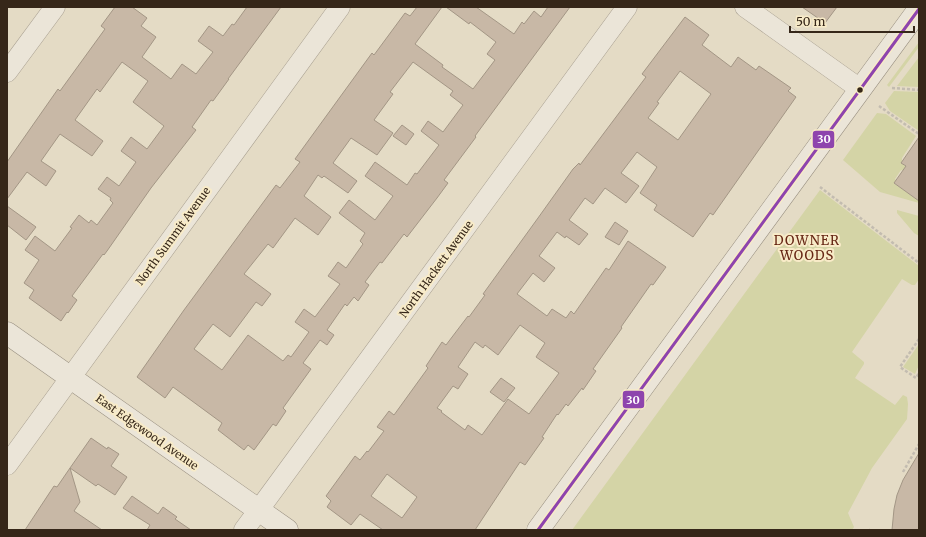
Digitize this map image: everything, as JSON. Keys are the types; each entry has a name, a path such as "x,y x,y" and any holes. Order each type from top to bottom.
{"street":[{"path":"7,72 55,7"},
{"name":"North Summit Avenue","path":"7,465 340,7"},
{"name":"North Hackett Avenue","path":"244,530 627,7"},
{"path":"745,7 860,89"},
{"path":"538,530 919,9"},
{"name":"East Edgewood Avenue","path":"7,333 287,530"}],"path":[{"path":"892,88 919,90"},
{"path":"879,106 919,134"},
{"path":"820,187 919,263"},
{"path":"919,339 900,367 916,378 919,373"},
{"path":"904,472 919,444"}],"green space":[{"path":"919,42 919,47 889,87 887,85"},
{"path":"919,57 919,87 897,86"},
{"path":"894,91 919,92 919,131 890,111 885,103"},
{"path":"877,113 886,114 916,136 902,158 902,163 906,167 904,171 901,170 895,179 895,184 919,201 919,203 880,192 843,160"},
{"path":"820,190 919,266 919,279 915,285 912,285 902,279 852,352 864,362 855,378 895,405 903,395 907,397 908,404 907,419 872,468 848,513 854,527 852,530 572,530"},
{"path":"897,210 919,216 919,236 914,233 897,213"},
{"path":"919,344 919,365 915,374 903,367"}],"building":[{"path":"115,7 132,7 147,18 141,26 156,37 142,57 171,79 182,64 196,74 213,52 198,41 209,26 223,36 232,24 234,25 247,7 281,7 213,101 211,100 192,127 196,130 151,188 107,251 104,255 103,254 72,296 77,300 61,321 29,298 34,290 24,283 39,260 25,250 35,236 55,251 72,228 70,227 79,215 89,223 91,220 97,225 113,203 110,200 111,198 98,189 107,177 119,186 136,162 121,151 131,137 147,149 164,126 133,102 148,81 122,62 100,92 97,89 75,120 103,141 92,156 60,134 41,161 56,171 46,186 27,172 7,199 7,162 58,89 60,91 105,29 101,26"},
{"path":"417,7 442,7 415,44 443,65 442,67 473,89 495,60 487,54 496,42 470,22 469,24 446,7 476,7 514,34 522,22 524,24 534,11 541,17 548,7 570,7 444,180 448,183 437,198 407,237 404,234 382,263 380,262 365,282 369,285 358,301 354,297 347,306 345,304 327,330 334,335 327,345 320,340 303,363 311,369 283,408 286,411 276,426 273,424 254,450 248,445 244,450 218,430 222,423 173,387 165,398 137,377 184,310 276,185 280,188 300,162 295,159 372,53 374,55 405,13 410,16","holes":["413,62 453,91 450,95 463,105 443,132 428,121 421,131 439,145 417,174 415,173 407,185 375,162 365,176 393,196 375,220 349,200 339,213 365,233 360,241 363,244 346,268 338,262 328,276 340,284 315,317 304,309 295,322 309,332 291,357 288,355 283,361 248,335 222,370 194,349 213,324 230,337 256,302 262,306 271,294 244,274 268,244 273,248 295,218 318,235 331,217 304,196 318,175 322,178 324,176 348,193 357,181 333,163 351,138 377,155 393,133 374,120 393,94 390,92"]},
{"path":"802,7 837,7 825,23"},
{"path":"685,17 709,35 702,45 731,67 738,57 756,70 759,66 791,88 788,91 796,97 713,215 710,213 693,237 654,210 657,205 640,193 657,167 637,152 621,173 639,186 626,203 605,188 593,204 585,198 569,220 588,234 579,245 557,232 539,256 555,268 544,282 533,273 517,294 547,316 552,309 566,318 571,311 574,314 606,268 609,270 628,241 666,267 653,285 651,284 621,327 622,328 593,369 596,371 583,390 582,388 568,406 566,404 558,415 557,414 542,437 544,438 525,465 520,462 475,530 383,530 360,514 351,525 327,507 331,501 326,496 355,456 360,460 384,431 377,427 389,411 394,415 428,368 426,366 442,342 446,345 468,316 469,317 485,295 483,294 573,169 579,163 580,165 646,77 642,74","holes":["680,71 711,94 678,140 648,118 659,103 657,102","520,325 545,343 536,357 559,373 529,414 508,399 482,435 468,425 465,430 437,408 453,386 458,389 468,374 458,367 475,342 483,348 485,345 498,355","387,474 417,497 402,518 371,496"]},
{"path":"402,125 414,134 406,145 393,136"},
{"path":"919,137 919,201 894,183 906,166 901,163"},
{"path":"7,206 36,227 26,240 7,225"},
{"path":"615,222 628,231 619,245 605,237"},
{"path":"501,378 515,388 504,402 490,392"},
{"path":"91,438 107,449 108,447 119,454 111,466 127,477 115,495 98,484 96,486 70,468"},
{"path":"919,453 919,530 892,530 897,495 903,480"},
{"path":"70,468 80,502 74,511 102,530 25,530 54,486 57,487"},
{"path":"132,496 158,514 163,507 177,517 175,519 191,530 147,530 150,525 123,508"}],"transit line":[{"name":"30","path":"538,530 919,9"}],"district":[{"name":"DOWNER WOODS","path":"807,248"}]}
